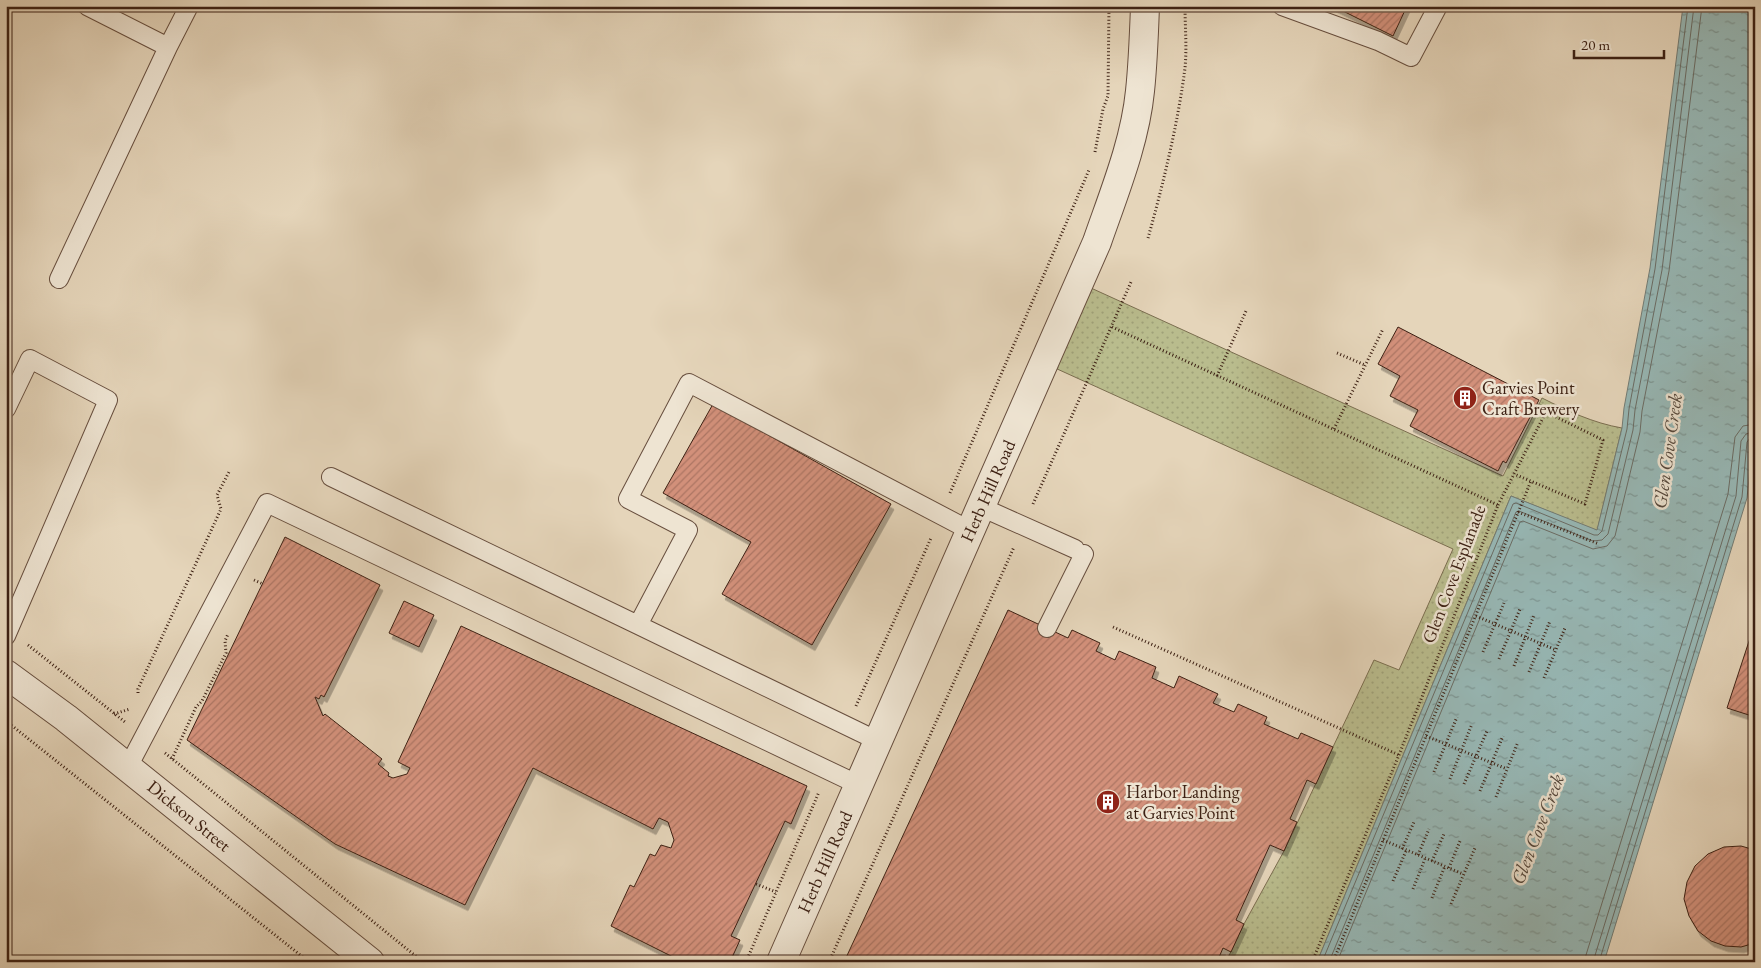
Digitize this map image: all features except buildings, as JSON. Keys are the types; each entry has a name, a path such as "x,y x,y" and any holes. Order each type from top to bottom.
{"street":[{"name":"Herb Hill Road","path":"781,962 1080,283 1112,199 1127,153 1140,92 1145,6"},
{"name":"Dickson Street","path":"6,674 128,767 370,962"}],"lane":[{"path":"87,6 168,47"},
{"path":"59,279 189,6"},
{"path":"1282,6 1378,41 1411,57 1438,6"},
{"path":"6,408 30,359 108,400 8,633"},
{"path":"638,625 688,530 628,499 689,383 971,531"},
{"path":"331,477 878,741"},
{"path":"128,767 267,503 859,785"},
{"path":"981,506 1079,552 1047,628"}],"path":[{"path":"1093,160 1103,109 1108,96 1109,6"},
{"path":"1148,238 1157,208 1185,67 1185,6"},
{"path":"848,725 1089,169"},
{"path":"829,962 1131,282"},
{"path":"1218,376 1246,311"},
{"name":"Glen Cove Esplanade","path":"1112,327 1498,505 1399,755 1312,962"},
{"path":"1334,429 1383,329"},
{"path":"1337,353 1365,365"},
{"path":"1498,505 1514,474 1546,412 1603,440 1585,504 1514,474"},
{"path":"138,695 138,689 221,509 217,495 230,470"},
{"path":"1333,962 1531,481"},
{"path":"1518,512 1599,544"},
{"path":"250,588 257,571"},
{"path":"254,579 263,584"},
{"path":"1483,652 1504,603"},
{"path":"1499,659 1520,609"},
{"path":"1476,616 1556,650"},
{"path":"1514,666 1534,616"},
{"path":"1529,672 1550,621"},
{"path":"1113,627 1399,755"},
{"path":"1544,678 1565,628"},
{"path":"172,759 196,707 202,701 226,653 225,641 229,632"},
{"path":"8,633 128,724"},
{"path":"114,714 130,710 134,702"},
{"path":"1434,772 1457,718"},
{"path":"6,721 310,962"},
{"path":"1450,779 1472,724"},
{"path":"1464,784 1487,730"},
{"path":"1426,736 1507,769"},
{"path":"1480,791 1503,736"},
{"path":"1496,797 1518,742"},
{"path":"165,753 424,962"},
{"path":"746,962 818,794 825,770"},
{"path":"1393,881 1414,822"},
{"path":"1418,856 1429,829"},
{"path":"1432,861 1444,834"},
{"path":"1383,840 1463,874"},
{"path":"1432,898 1460,841"},
{"path":"1451,904 1475,848"},
{"path":"1413,889 1426,859"},
{"path":"756,884 776,892"},
{"path":"1360,962 1362,956"}],"green space":[{"path":"1080,283 1503,476 1542,398 1591,420 1622,428 1597,531 1511,496 1317,962 1226,962 1244,924 1284,851 1374,660 1399,670 1453,549 1044,363"}],"water":[{"name":"Glen Cove Creek","path":"1683,6 1755,6 1755,419 1747,498 1604,962 1317,962 1511,496 1597,530 1622,428 1650,268"}],"place":[{"name":"Garvies Point Craft Brewery","path":"1465,398"},
{"name":"Harbor Landing at Garvies Point","path":"1108,802"}]}
